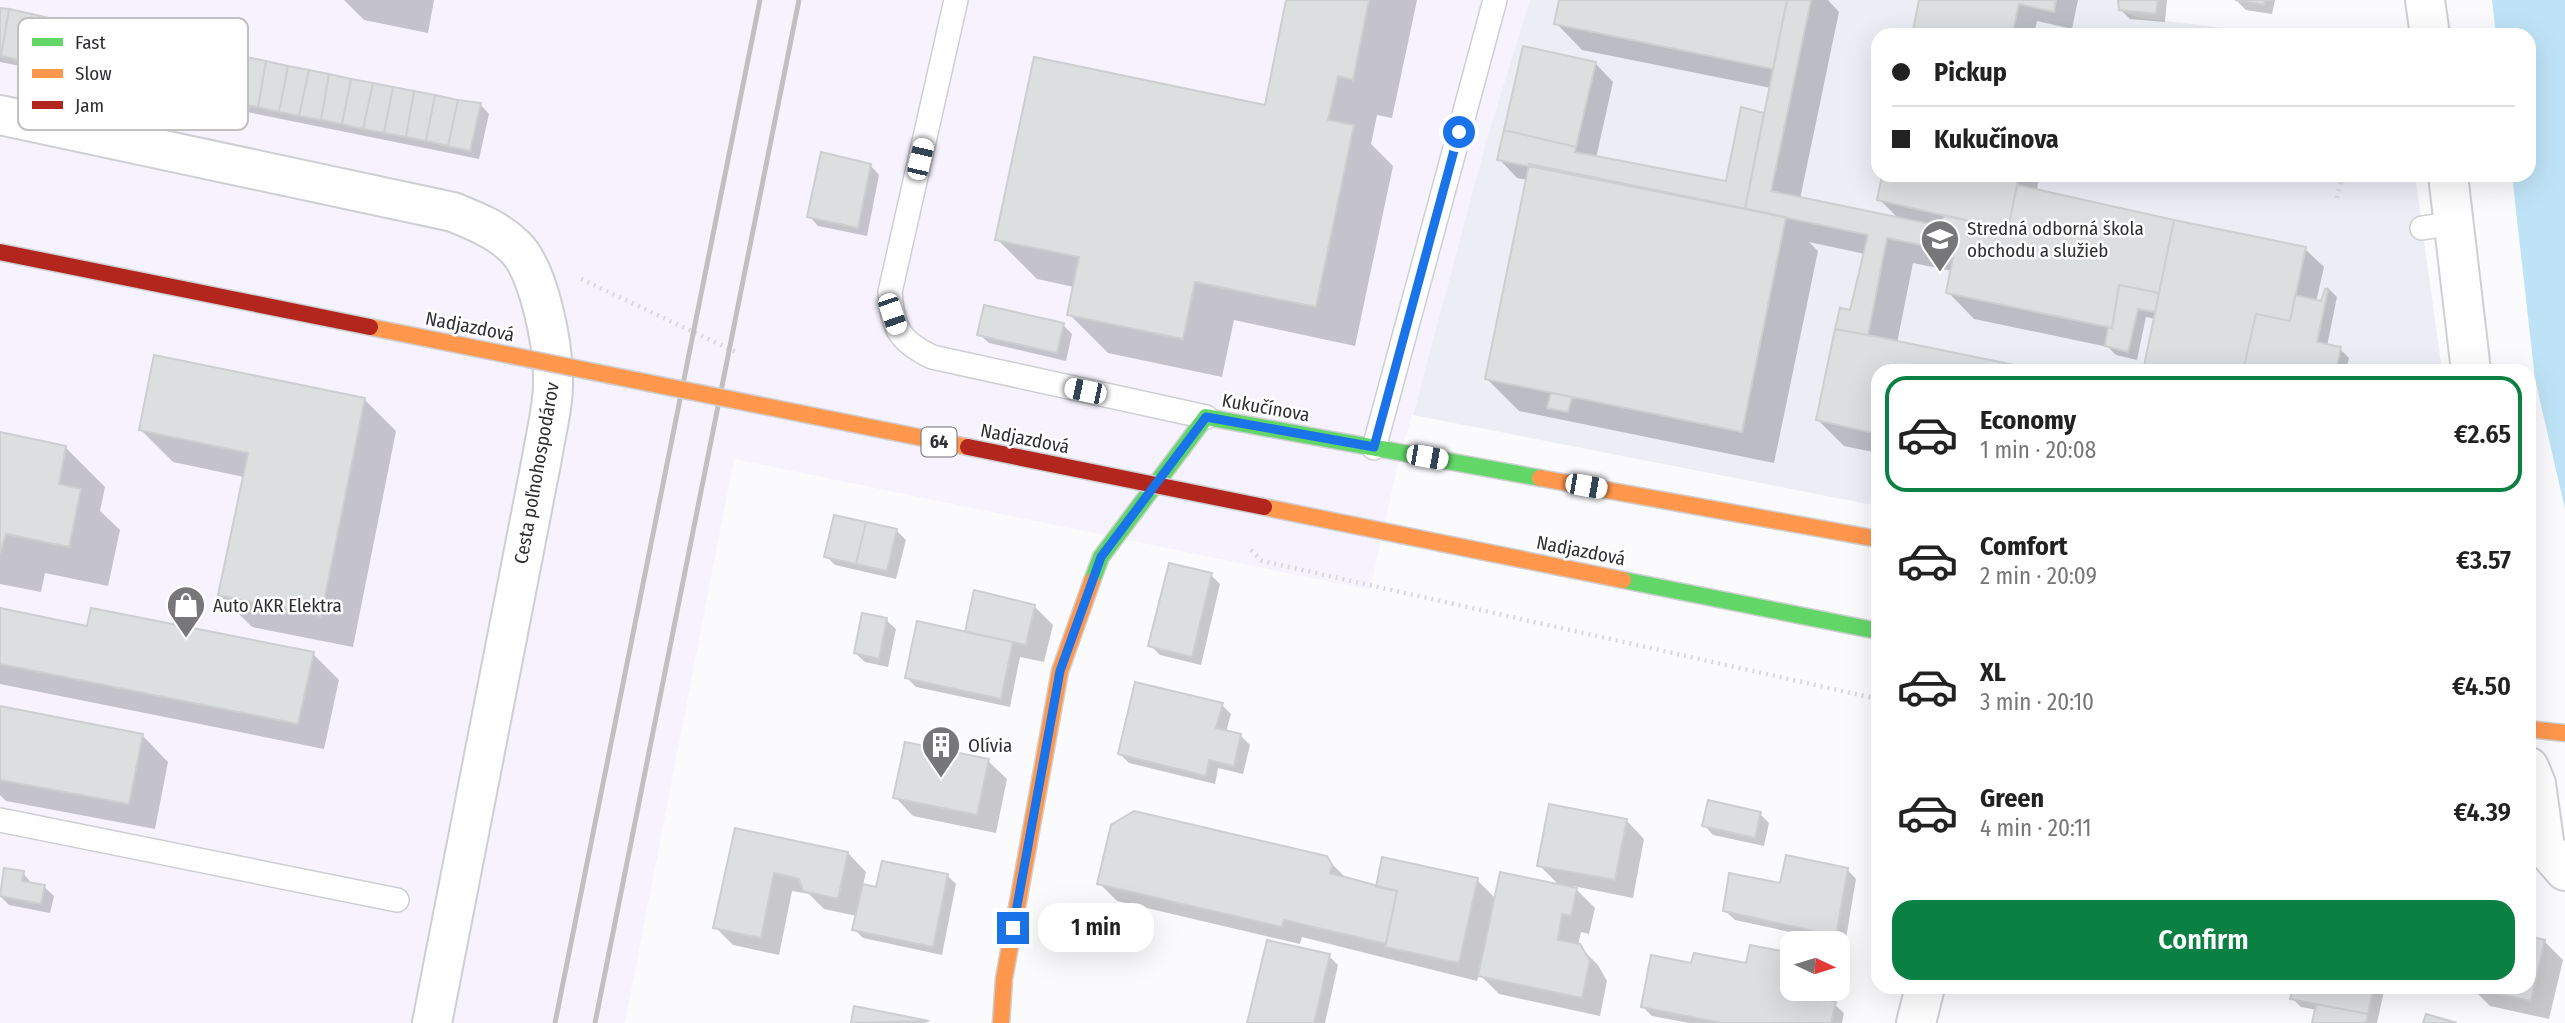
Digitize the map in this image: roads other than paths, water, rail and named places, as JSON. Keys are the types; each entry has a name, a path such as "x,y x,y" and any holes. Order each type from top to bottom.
{"main road":[{"name":"Nadjazdová","path":"0,252 1871,630"},
{"name":"Kukučínova","path":"1001,1023 1004,979 1060,671 1101,557 1206,417 1871,538"},
{"path":"2536,730 2565,733"}],"street":[{"path":"2425,0 2429,28"},
{"name":"Cesta poľnohospodárov","path":"0,116 18,120"},
{"name":"Cesta poľnohospodárov","path":"66,130 453,212 491,228 516,247 535,283 547,321 554,379 542,458 432,1023"},
{"path":"2447,182 2439,226 2469,364"},
{"path":"2536,784 2546,853"},
{"path":"1916,1023 1923,994"}],"lane":[{"path":"957,0 890,292 892,314 898,333 911,347 932,357 1206,417"},
{"path":"1374,447 1495,0"},
{"path":"0,820 397,900"}],"water":[{"path":"2492,0 2565,0 2565,509 2536,383 2536,364 2533,364 2513,182 2536,182 2536,28 2495,28"}],"railway":[{"path":"555,1023 760,0"},
{"path":"595,1023 799,0"}],"place":[{"name":"Stredná odborná škola obchodu a služieb","path":"1940,273"},
{"name":"Auto AKR Elektra","path":"186,639"},
{"name":"Olívia","path":"941,779"}]}
